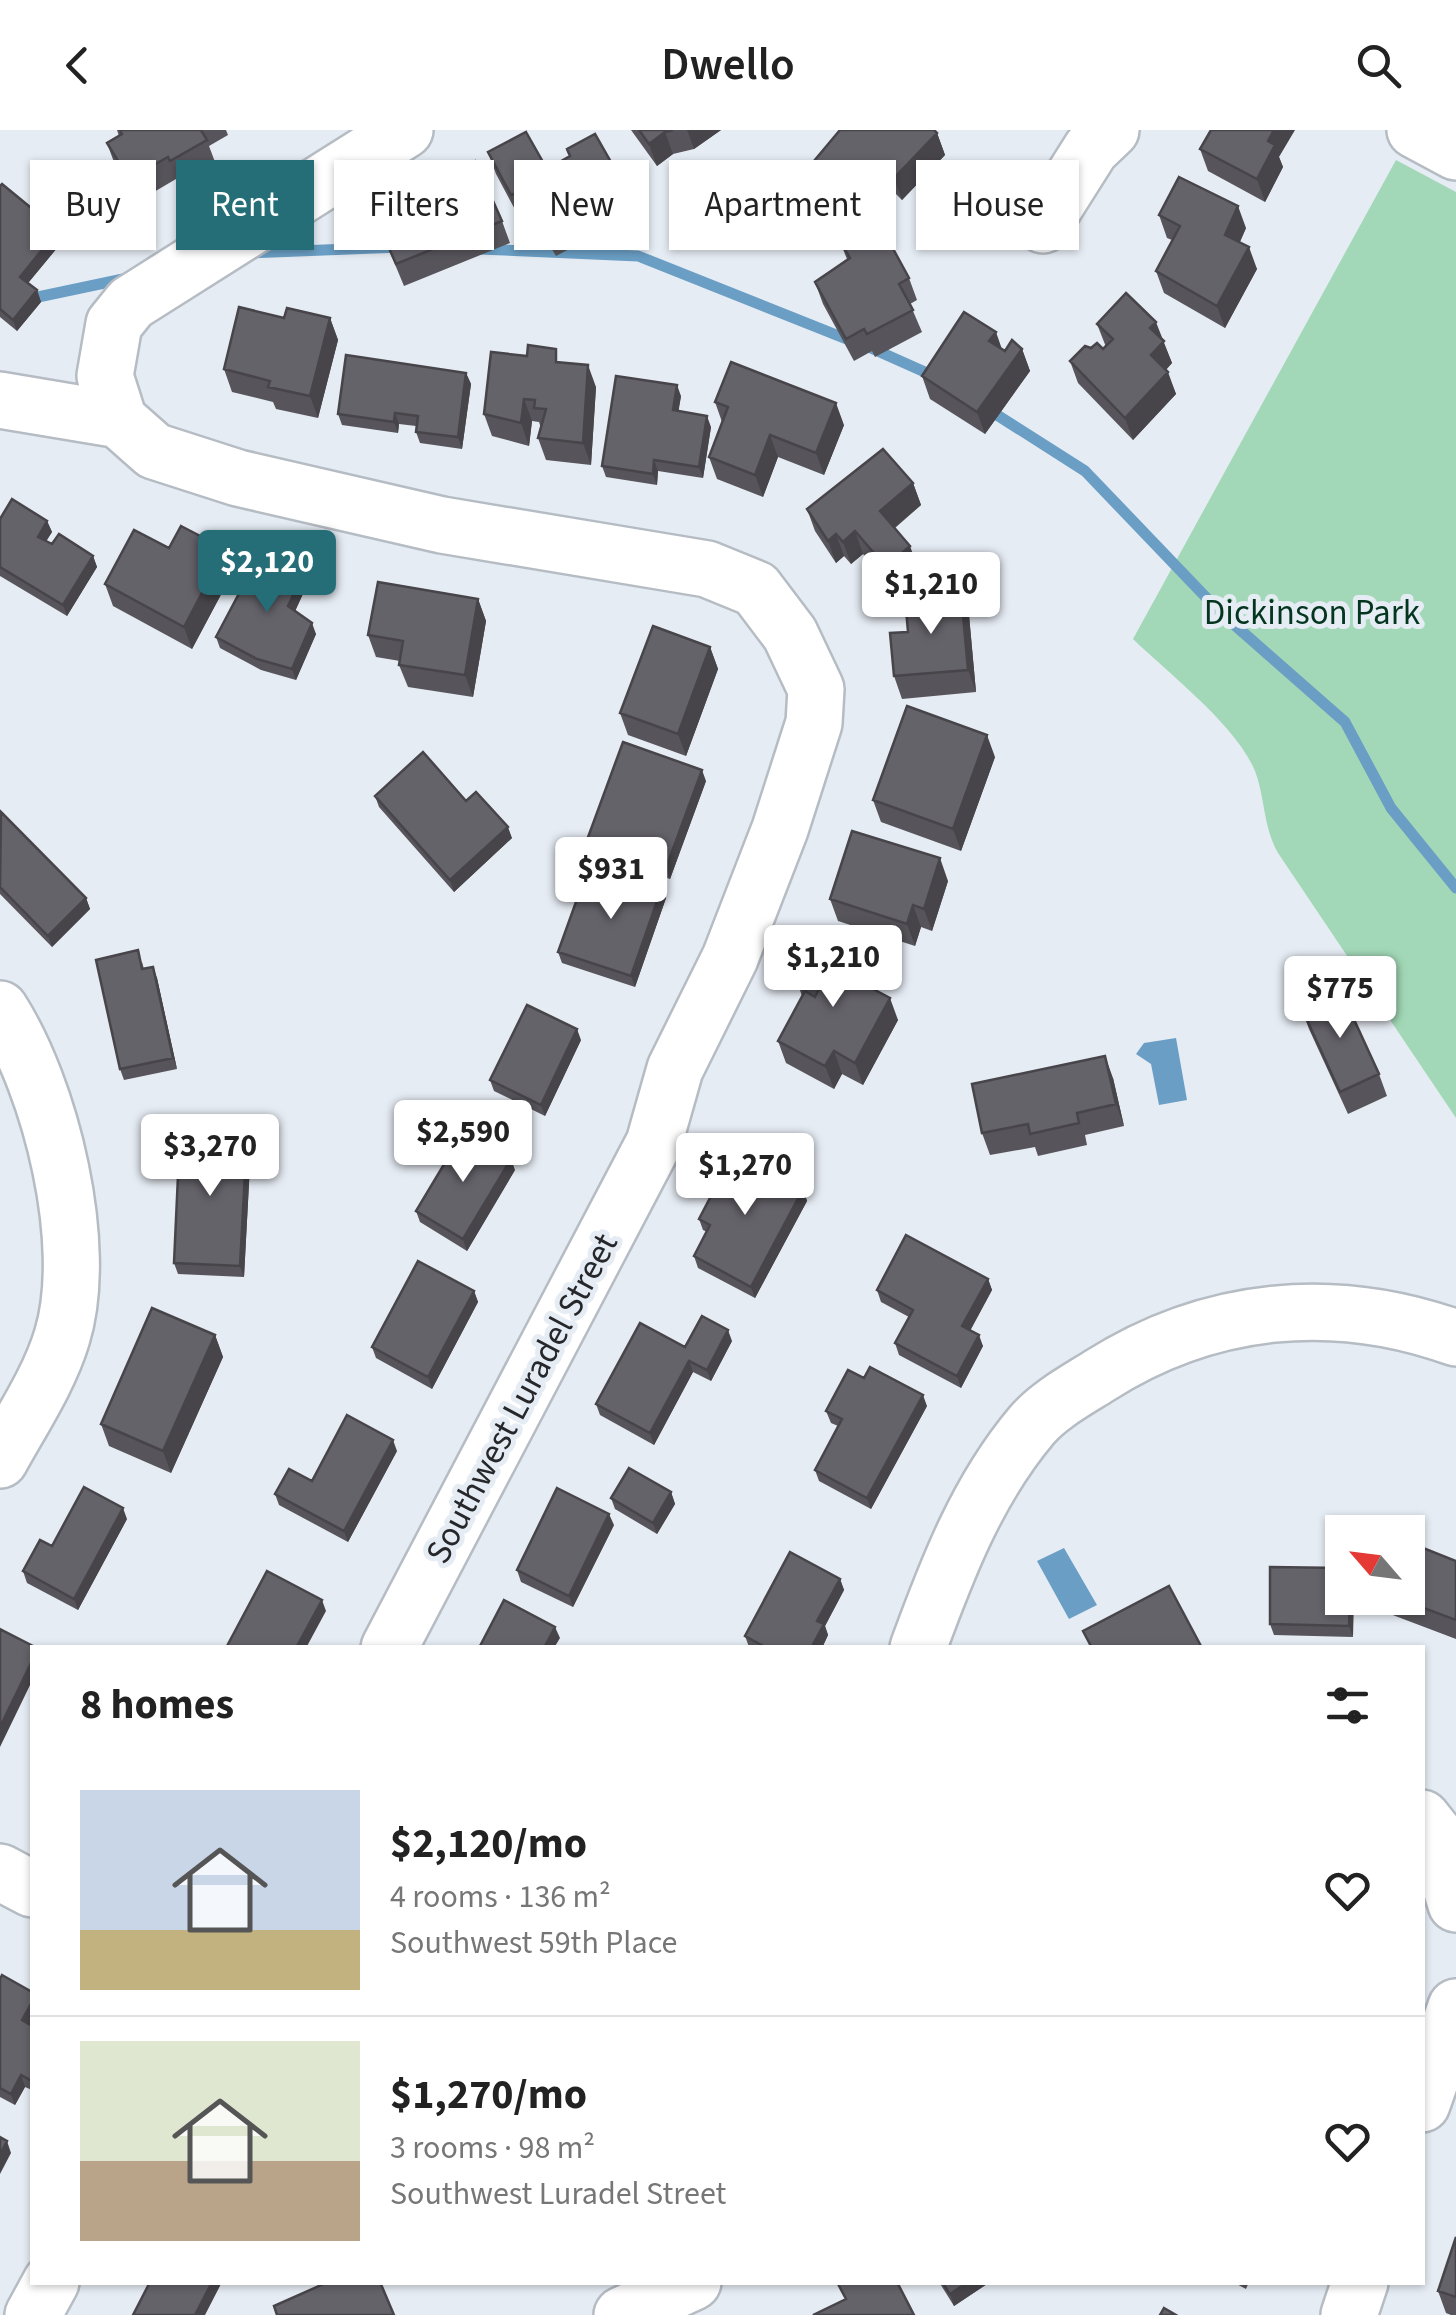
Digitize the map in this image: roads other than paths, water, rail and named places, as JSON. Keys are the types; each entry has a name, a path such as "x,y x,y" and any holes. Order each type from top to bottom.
{"street":[{"path":"115,411 105,376 108,345 114,324 132,303 405,130"},
{"path":"1079,168 1091,149 1112,130"},
{"path":"1414,130 1456,152"},
{"path":"0,381 115,411"},
{"path":"0,400 115,411"},
{"name":"Southwest Luradel Street","path":"115,411 154,450 182,464 442,525 707,570 756,589 790,634 816,689 814,723 780,829 730,958 674,1069 654,1142 391,1645"},
{"path":"0,1009 21,1041 41,1095 74,1244 72,1293 62,1339 0,1460"},
{"path":"919,1645 961,1540 1002,1464 1036,1421 1118,1364 1196,1328 1275,1313 1374,1315 1456,1338"},
{"path":"1425,1822 1434,1833 1456,1904"},
{"path":"0,1872 30,1889"},
{"path":"1425,2095 1456,2007"},
{"path":"34,2315 49,2285"},
{"path":"622,2315 687,2285"},
{"path":"1349,2315 1359,2285"}],"water":[{"path":"1176,1038 1187,1100 1159,1105 1151,1064 1136,1054 1144,1043"},
{"path":"1064,1548 1097,1605 1069,1619 1037,1561"}],"waterway":[{"path":"249,253 334,250"},
{"path":"494,250 638,256 854,342"},
{"path":"0,297 19,301 128,278"},
{"path":"871,348 936,377"},
{"path":"986,408 1085,471 1221,613 1345,722 1391,808 1456,888"}],"park label":[{"name":"Dickinson Park","path":"1312,612"}]}
